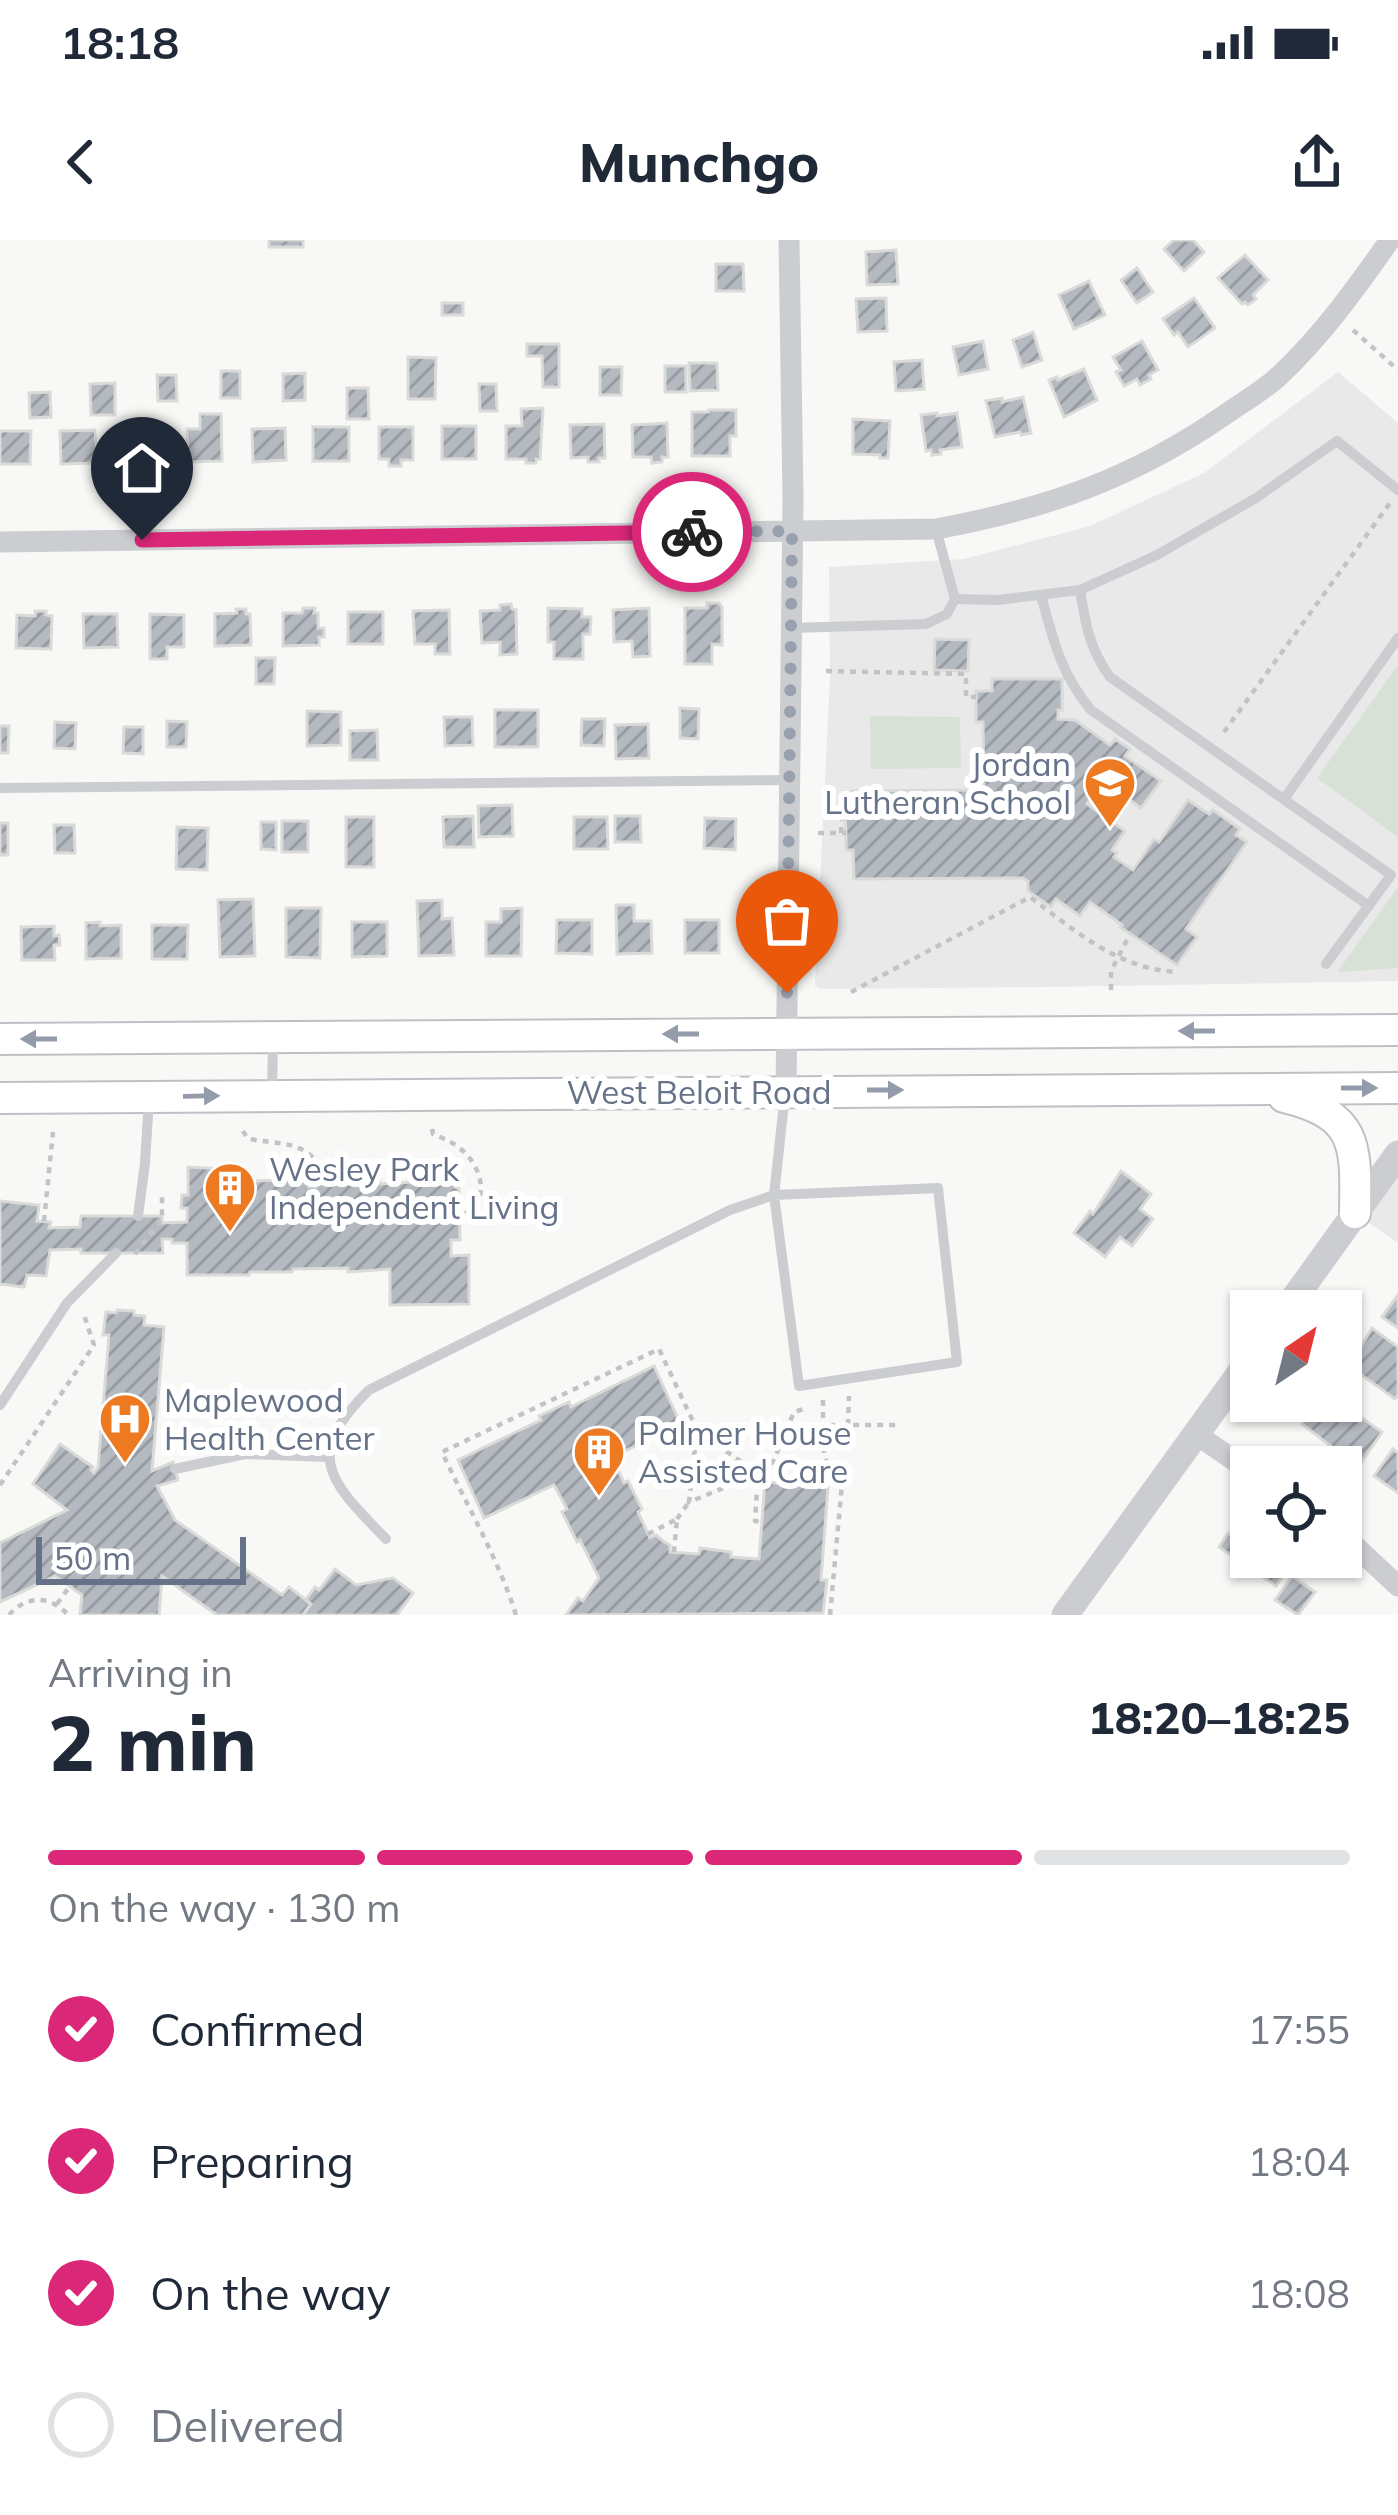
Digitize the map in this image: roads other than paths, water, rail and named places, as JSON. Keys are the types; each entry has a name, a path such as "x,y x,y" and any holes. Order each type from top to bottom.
{"main road":[{"name":"West Beloit Road","path":"0,1040 1398,1030"},
{"path":"1249,1088 1320,1108 1343,1125 1352,1147 1355,1213"},
{"name":"West Beloit Road","path":"0,1098 1398,1088"}],"street":[{"path":"786,1091 792,531 789,240"},
{"path":"0,542 936,529 1002,517 1146,465 1276,379 1336,315 1390,240"},
{"path":"1300,1290 1398,1154"},
{"path":"1065,1615 1230,1387"},
{"path":"1196,1434 1230,1457"},
{"path":"1362,1553 1398,1586"}],"lane":[{"path":"955,598 998,600 1080,590 1157,555 1238,508 1337,441 1398,491"},
{"path":"790,628 926,624 947,614 955,598 936,529"},
{"path":"1080,590 1085,629 1096,658 1110,677 1391,875 1326,964"},
{"path":"1041,595 1057,654 1091,710 1369,906"},
{"path":"1284,799 1398,638"},
{"path":"0,788 789,780"},
{"path":"272,1095 274,1037"},
{"path":"386,1540 340,1492 328,1457 335,1432 370,1390 730,1210 775,1195 938,1188 957,1362 799,1386 775,1195 786,1091"},
{"path":"138,1216 149,1097"},
{"path":"0,1405 67,1303 116,1253"},
{"path":"175,1469 245,1454 328,1457"}],"place":[{"name":"Jordan Lutheran School","path":"1110,829"},
{"name":"Wesley Park Independent Living","path":"230,1234"},
{"name":"Maplewood Health Center","path":"125,1465"},
{"name":"Palmer House Assisted Care","path":"599,1498"}]}
